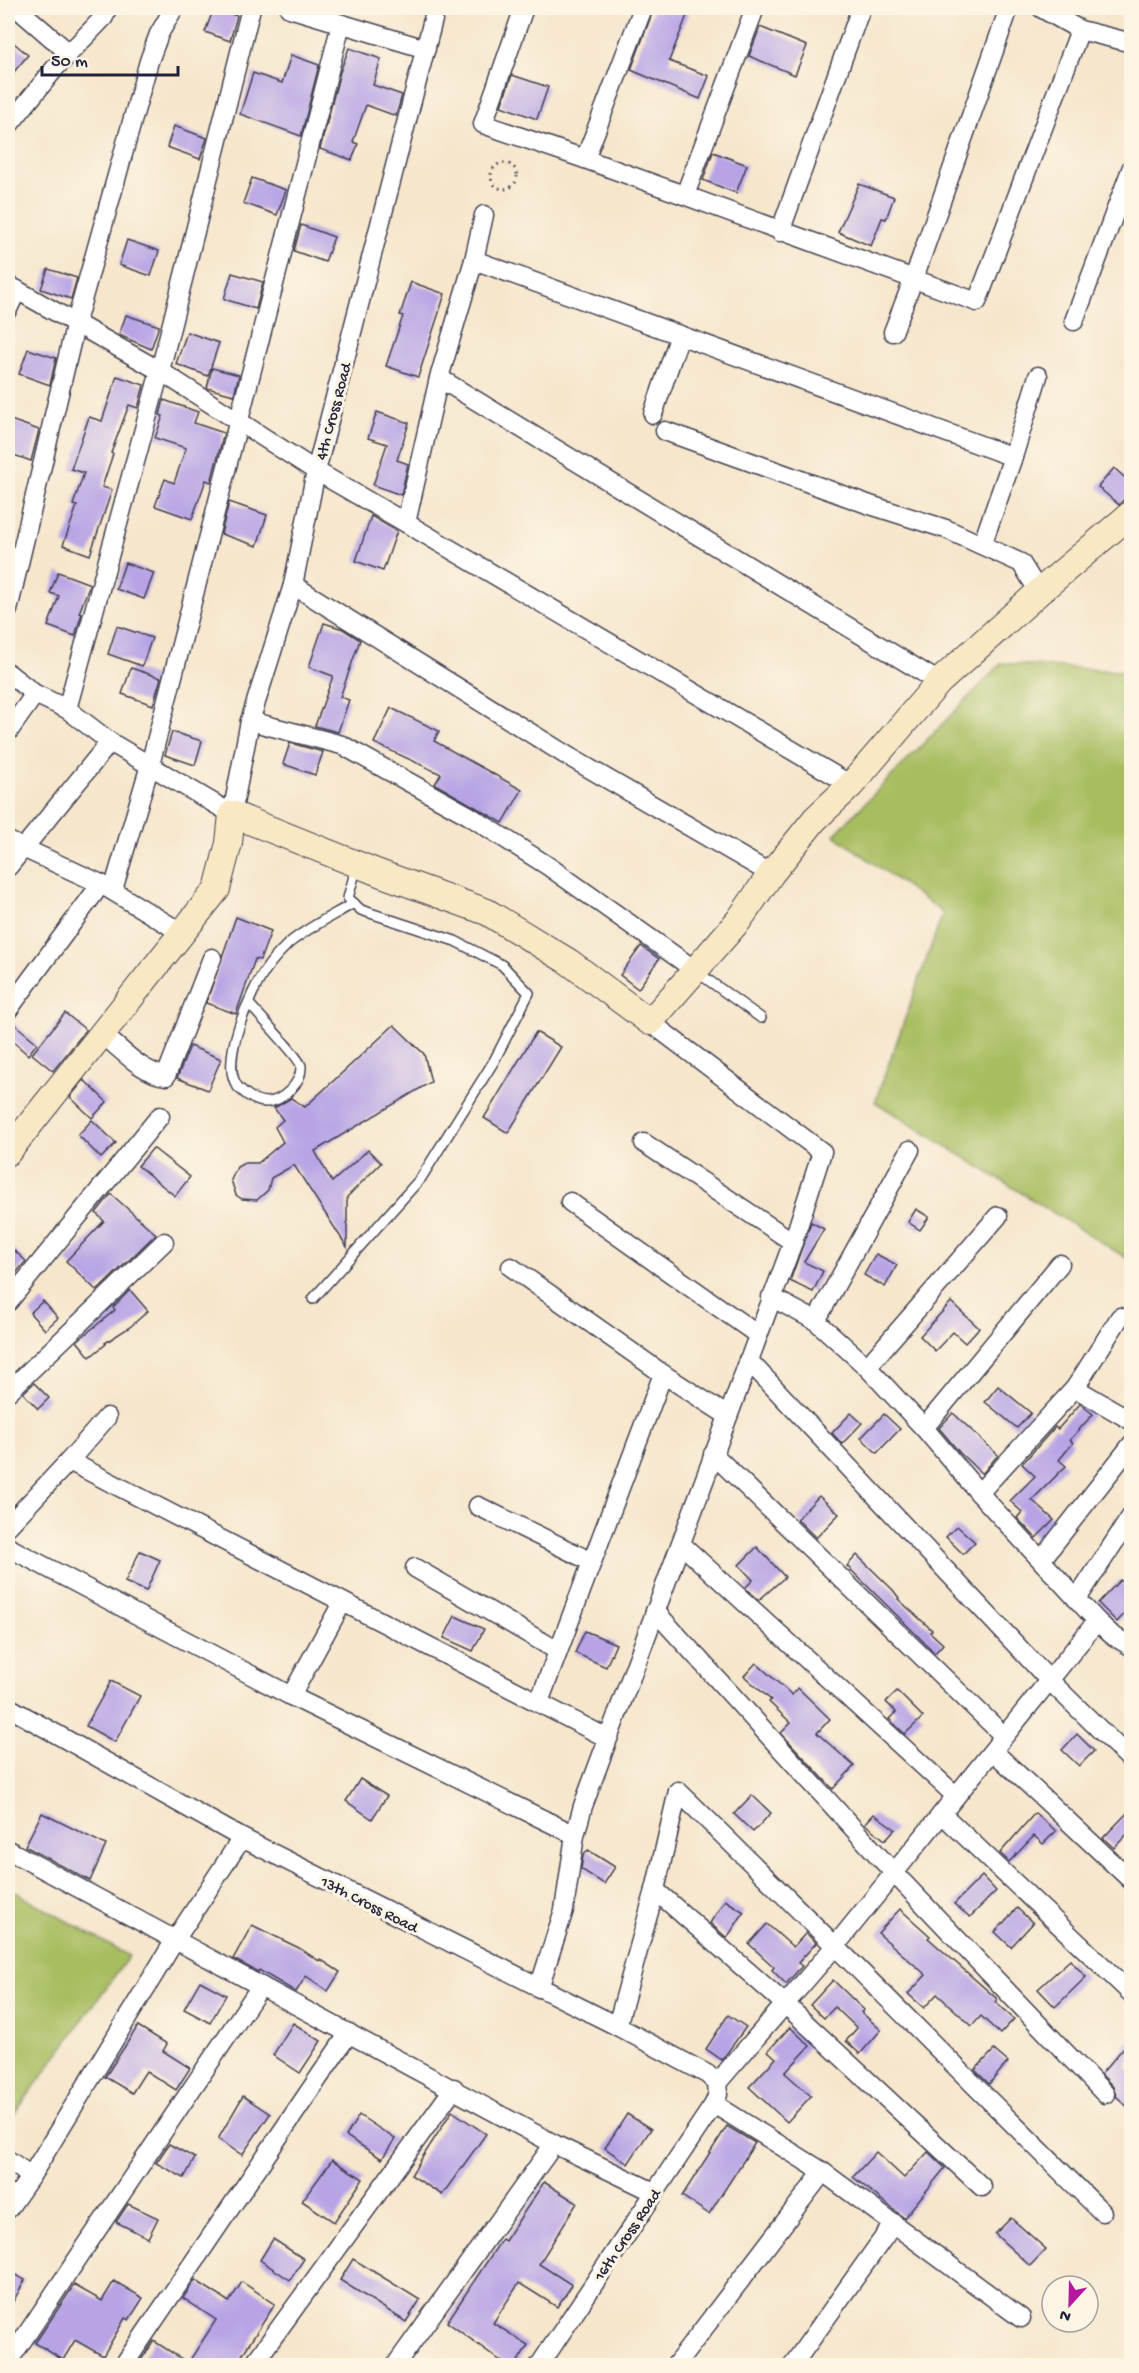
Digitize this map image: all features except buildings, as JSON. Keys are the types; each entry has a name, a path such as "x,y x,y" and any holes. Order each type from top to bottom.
{"street":[{"path":"17,8 69,53"},
{"path":"10,118 104,17 107,8"},
{"path":"8,610 76,322 149,61 159,34 174,8"},
{"path":"67,709 160,371 251,8"},
{"path":"290,8 426,49"},
{"name":"4th Cross Road","path":"232,814 250,721 293,585 315,471 436,8"},
{"path":"524,8 483,124 977,302 1080,30"},
{"path":"585,159 643,8"},
{"path":"685,195 755,8"},
{"path":"780,232 861,8"},
{"path":"893,332 1009,8"},
{"path":"1041,8 1080,30 1131,43"},
{"path":"8,1010 107,887 150,765 341,24"},
{"path":"1074,321 1131,167"},
{"path":"406,522 439,378 474,260 484,215"},
{"path":"474,260 1013,457"},
{"path":"8,309 13,287 160,371 315,471 406,522 851,785"},
{"path":"653,414 680,335"},
{"path":"982,545 1038,376"},
{"path":"439,378 939,682"},
{"path":"665,431 870,505 946,529 1021,563 1039,592"},
{"path":"650,1022 739,921 771,874 815,819 851,785 939,682 1131,513"},
{"path":"293,585 567,755 771,874"},
{"path":"8,673 35,694 67,709 110,742 232,814 487,912 569,962 822,1152 793,1242 607,1738 575,1835 564,1910 539,1988"},
{"path":"8,732 35,694"},
{"path":"250,721 342,745 468,815 548,866 695,970"},
{"path":"8,867 15,844 110,742"},
{"path":"8,1152 217,889 229,843 232,814"},
{"path":"15,844 107,887 182,933"},
{"path":"102,1034 144,1067 160,1076 166,1076 213,958"},
{"path":"8,1302 160,1116"},
{"path":"644,1143 793,1242"},
{"path":"816,1321 910,1150"},
{"path":"570,1202 758,1335"},
{"path":"867,1367 998,1216"},
{"path":"8,1392 164,1242"},
{"path":"924,1428 1060,1264"},
{"path":"511,1267 663,1374 728,1416"},
{"path":"771,1297 816,1321 867,1367 1077,1599 1112,1635 1131,1647"},
{"path":"979,1493 1075,1388 1120,1317"},
{"path":"748,1360 1050,1681 1131,1761"},
{"path":"539,1702 663,1374"},
{"path":"1075,1388 1131,1421"},
{"path":"8,1526 107,1417"},
{"path":"1042,1559 1131,1444"},
{"path":"713,1455 1004,1736"},
{"path":"69,1461 607,1738"},
{"path":"478,1506 592,1562"},
{"path":"1077,1599 1131,1515"},
{"path":"681,1544 956,1796"},
{"path":"8,1547 291,1696 575,1835"},
{"path":"415,1568 558,1651"},
{"path":"291,1696 342,1603"},
{"path":"655,1611 894,1873 1105,2094"},
{"path":"1021,2318 823,2172 714,2104 718,2094 717,2083 836,1945 1098,1621"},
{"name":"13th Cross Road","path":"8,1707 242,1838 617,2026 707,2074 717,2083"},
{"path":"993,1751 1131,1881"},
{"path":"617,2026 655,1890 678,1791 836,1945 942,2054 1102,2212"},
{"path":"942,1814 1131,1994"},
{"path":"8,2209 31,2176 175,1940 242,1838"},
{"path":"8,1850 454,2088 554,2144 654,2192"},
{"path":"655,1890 786,2005 982,2187"},
{"path":"8,2362 261,1986"},
{"path":"123,2366 349,2033"},
{"path":"252,2366 454,2088"},
{"name":"16th Cross Road","path":"539,2366 714,2104"},
{"path":"395,2366 554,2144"},
{"path":"8,2160 31,2176"},
{"path":"675,2366 823,2172"},
{"path":"792,2366 894,2223"}],"lane":[{"path":"313,1299 421,1178 494,1061 529,993 502,965 455,941 361,910 348,898 358,864"},
{"path":"249,1004 296,1055 301,1065 300,1077 294,1086 283,1095 266,1102 249,1096 237,1085 232,1074 231,1059 235,1040 249,1004 267,968 289,944 354,903"},
{"path":"695,970 761,1018"}],"path":[{"path":"506,162 518,171 517,182 511,188 504,188 495,187 491,179 498,163 506,162"}],"green space":[{"path":"1002,663 1131,672 1131,1261 875,1102 943,913 834,835"},
{"path":"8,1888 129,1956 8,2123"}]}
